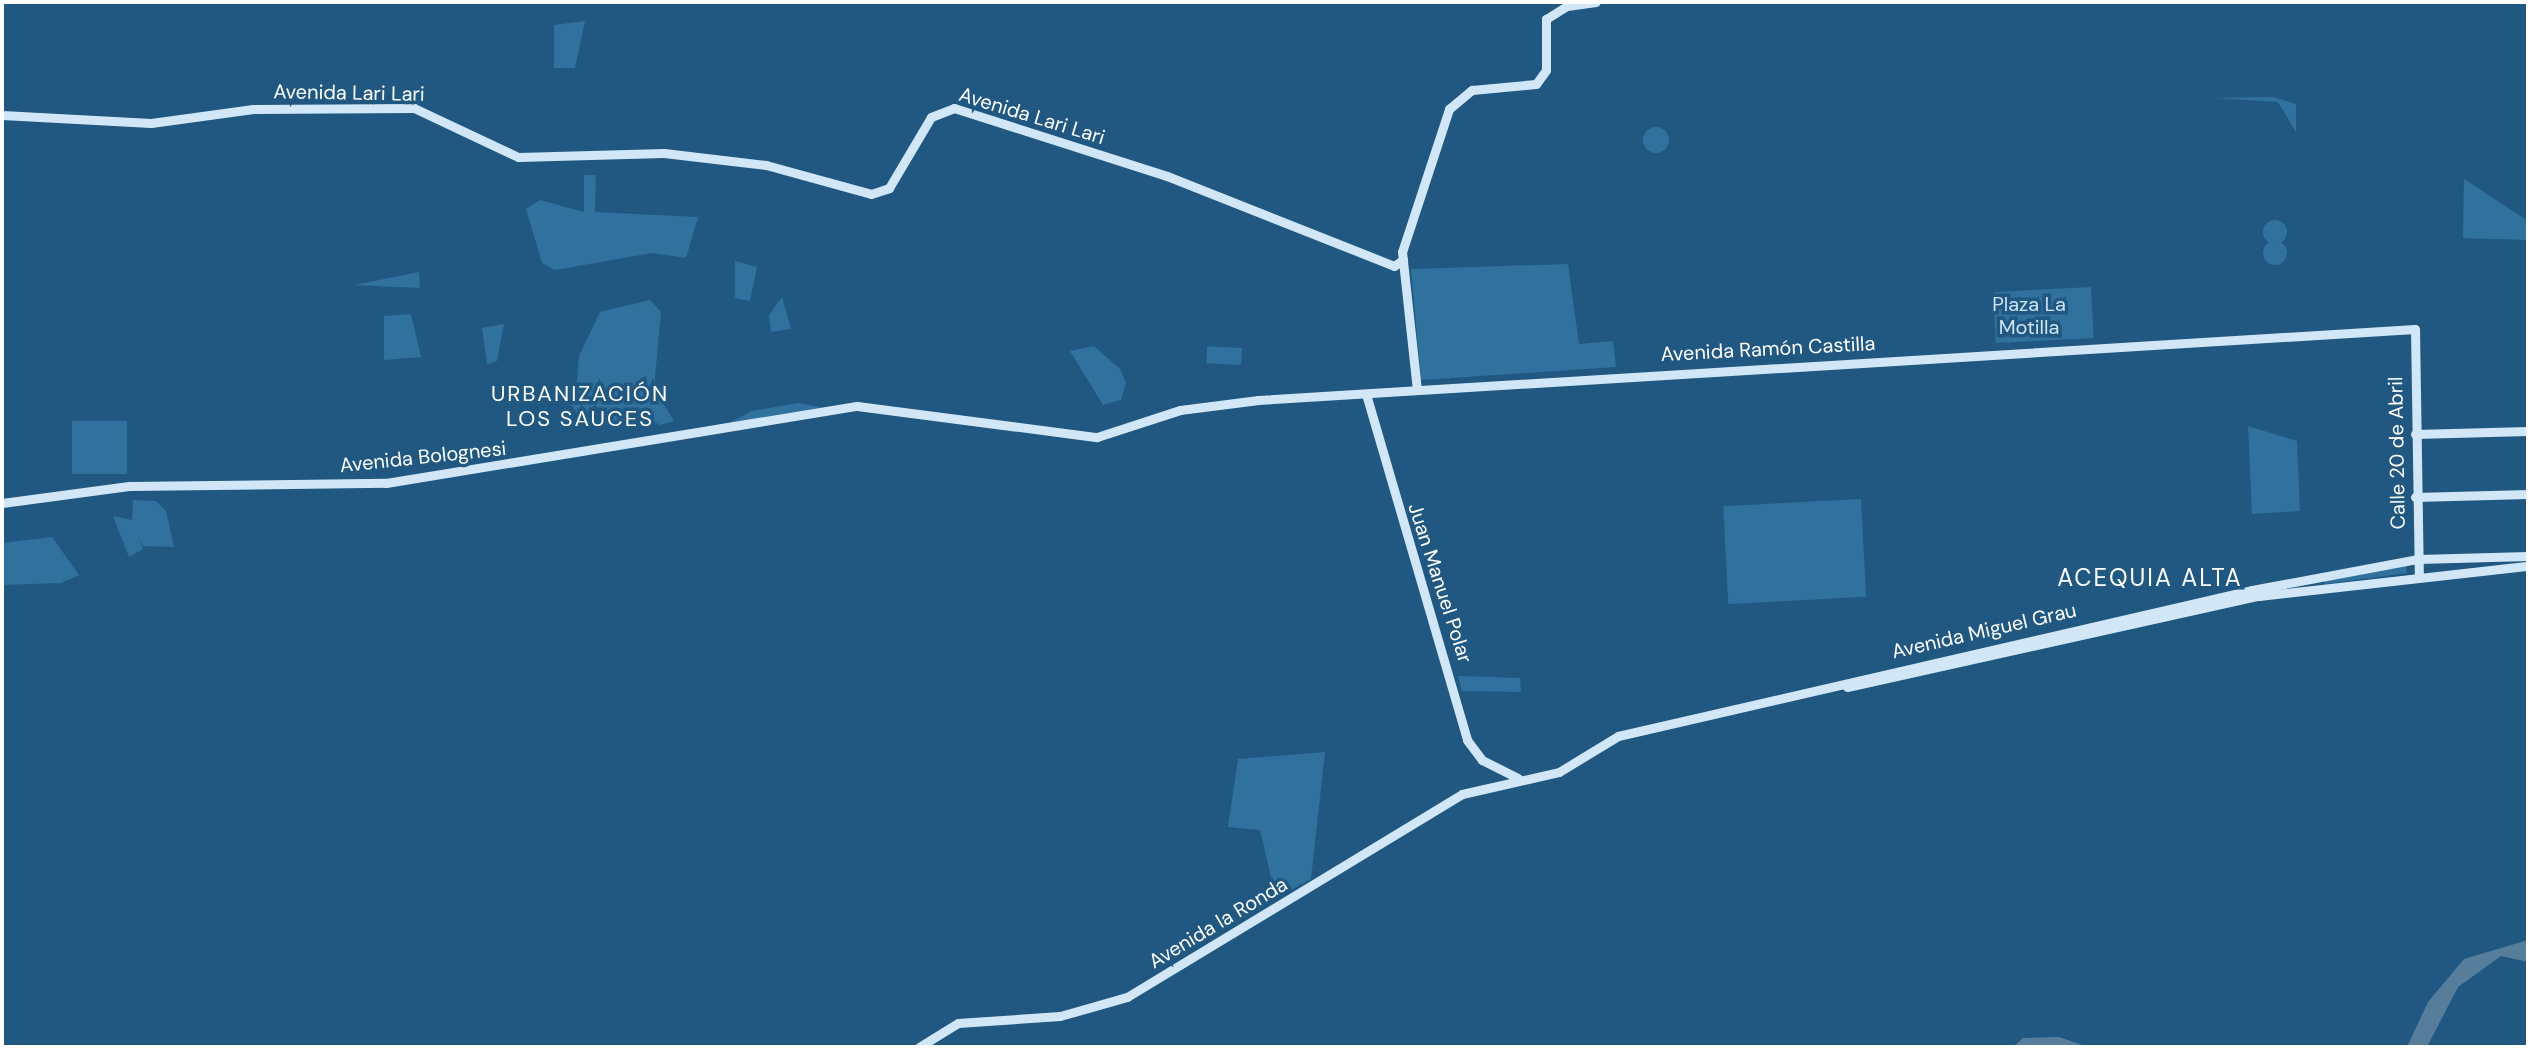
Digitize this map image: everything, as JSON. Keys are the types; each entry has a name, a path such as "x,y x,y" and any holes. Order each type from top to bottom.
{"main road":[{"path":"1417,390 1403,260 1445,117 1465,93 1536,84 1546,70 1546,19 1572,4 1596,2"},
{"name":"Avenida Lari Lari","path":"2,115 151,123 253,109 414,108 518,157 664,153 766,165 871,194 889,188 931,117 954,108 1242,207 1392,265 1403,260"},
{"name":"Avenida Ramón Castilla","path":"1126,426 1204,406 1417,390 2415,329"},
{"name":"Calle 20 de Abril","path":"2415,329 2415,497 2419,575"},
{"name":"Juan Manuel Polar","path":"1366,394 1465,733 1482,760 1518,778"},
{"name":"Avenida Bolognesi","path":"2,503 129,486 386,483 857,406 1067,438 1126,426"},
{"path":"2415,434 2528,431"},
{"path":"2415,497 2528,494"},
{"name":"Avenida Miguel Grau","path":"1518,778 1559,772 1618,736 1843,686 2017,641 2418,559 2528,556"},
{"name":"Avenida Miguel Grau","path":"1843,686 1891,681 2259,596 2419,575 2528,566"},
{"path":"1497,785 1499,769"},
{"name":"Avenida la Ronda","path":"919,1047 958,1023 1060,1016 1142,990 1462,794 1518,778"}],"green space":[{"path":"585,21 575,68 554,68 554,25"},
{"path":"2273,97 2296,104 2296,132 2278,102 2216,98"},
{"path":"1656,127 1665,131 1669,140 1665,149 1656,153 1647,149 1643,140 1647,131"},
{"path":"584,175 596,175 595,212 698,217 686,258 652,253 555,270 542,263 526,209 540,200 584,212"},
{"path":"2464,179 2528,221 2528,240 2463,238"},
{"path":"2275,220 2284,223 2287,232 2284,241 2275,244 2266,241 2263,232 2266,223"},
{"path":"2275,241 2284,244 2287,253 2284,262 2275,265 2266,262 2263,253 2266,244"},
{"path":"735,261 757,267 750,301 735,298"},
{"path":"1568,264 1579,344 1613,341 1616,367 1421,380 1411,269"},
{"path":"419,272 420,288 354,285"},
{"name":"Plaza La Motilla","path":"2091,287 2094,338 1996,343 1993,292"},
{"path":"782,297 791,329 771,332 769,315"},
{"path":"650,300 661,312 654,388 674,421 660,425 640,414 614,424 595,405 580,417 561,390 577,381 579,356 600,312"},
{"path":"411,314 421,357 384,360 384,316"},
{"path":"504,324 497,361 487,364 482,328"},
{"path":"1094,346 1120,369 1126,383 1121,400 1103,405 1070,351"},
{"path":"1207,346 1242,348 1241,365 1206,363"},
{"path":"798,403 824,408 725,425 752,411"},
{"path":"72,421 127,421 127,474 72,474"},
{"path":"2248,426 2297,441 2300,511 2252,514"},
{"path":"1861,499 1866,597 1728,604 1723,506"},
{"path":"133,500 156,501 166,511 174,547 143,546 139,537 143,549 129,557 113,516 132,520"},
{"path":"52,537 79,575 61,583 2,585 2,543"},
{"path":"2406,565 2407,573 2325,584 2325,579"},
{"path":"1458,676 1520,678 1521,692 1462,691"},
{"path":"1325,752 1311,879 1276,898 1260,830 1228,827 1238,759"}],"shaded area":[{"path":"2528,940 2528,962 2501,956 2458,987 2427,1047 2407,1047 2428,1002 2464,959"},
{"path":"2059,1037 2088,1047 2013,1047 2023,1038"}],"district":[{"name":"URBANIZACIÓN LOS SAUCES","path":"580,406"},
{"name":"ACEQUIA ALTA","path":"2150,578"}]}
